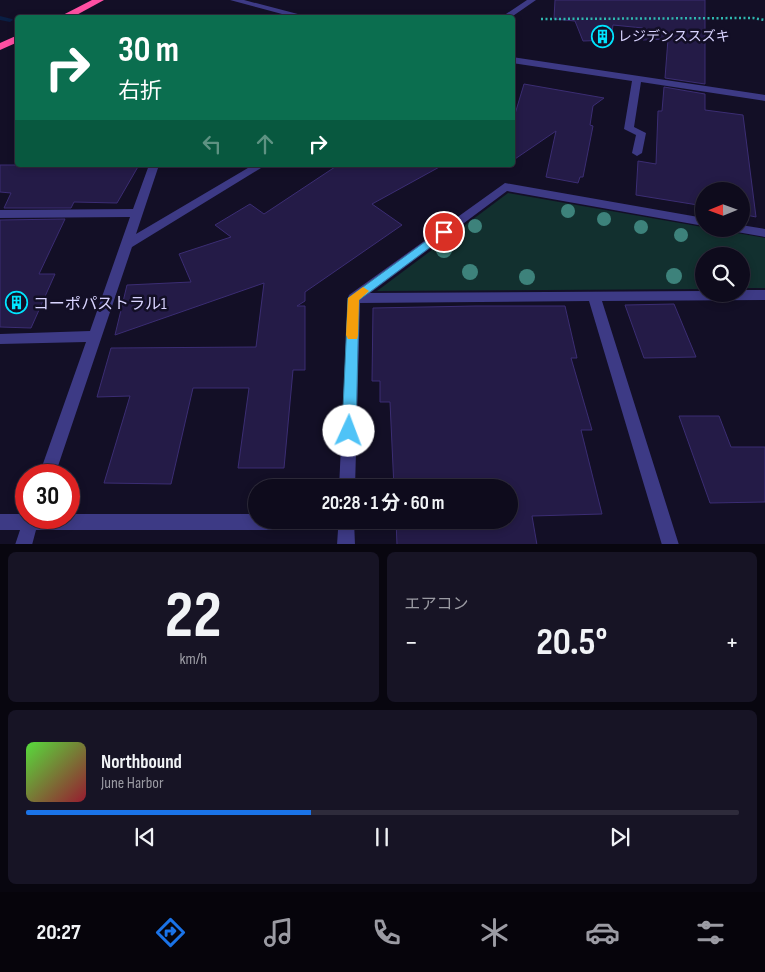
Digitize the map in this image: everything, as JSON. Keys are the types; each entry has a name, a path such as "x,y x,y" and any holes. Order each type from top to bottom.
{"highway":[{"path":"68,15 99,0"},
{"path":"0,46 15,39"}],"street":[{"path":"234,0 296,15"},
{"path":"509,15 532,0"},
{"path":"515,60 765,98"},
{"path":"637,79 629,129 641,132 638,153"},
{"path":"51,464 153,167"},
{"path":"126,245 258,167"},
{"path":"354,298 505,187 695,220"},
{"path":"0,214 137,213"},
{"path":"750,230 765,233"},
{"path":"354,298 765,295"},
{"path":"594,296 671,544"},
{"path":"347,479 354,298"},
{"path":"0,339 95,336"},
{"path":"80,520 248,521"},
{"path":"0,522 15,521"},
{"path":"23,544 29,529"},
{"path":"346,529 346,544"}],"path":[{"path":"533,19 753,18 765,20"}],"green space":[{"path":"508,193 695,226 695,238 750,238 750,235 765,238 765,288 750,288 750,247 695,247 695,289 377,291"}],"building":[{"path":"555,0 705,0 705,84 665,78 668,39 643,40 643,28 613,25 611,40 583,41 575,21 554,19"},
{"path":"524,84 604,98 593,106 590,125 593,126 583,177 580,177 578,183 546,177 556,131 515,159 515,114"},
{"path":"664,87 705,94 705,110 743,115 756,217 750,216 750,182 695,182 695,205 636,195 638,161 656,164 658,111 662,111"},
{"path":"0,165 15,165 15,167 138,167 117,203 74,202 71,208 4,208 11,193 0,192"},
{"path":"335,167 439,167 372,204 402,225 305,292 305,301 297,306 305,306 305,370 293,370 284,468 238,468 249,388 193,388 171,484 104,483 130,396 97,397 111,348 256,347 264,283 115,335 127,285 191,282 179,254 231,237 215,225 250,204 264,214"},
{"path":"65,219 39,274 55,274 31,328 0,327 0,220"},
{"path":"674,304 696,357 644,358 625,305"},
{"path":"565,306 577,358 571,358 592,430 581,430 602,514 532,516 537,544 397,544 396,529 518,529 518,479 394,479 390,402 380,402 380,381 372,381 373,308"},
{"path":"679,416 719,416 731,447 765,447 765,502 710,503"}],"waterway":[{"path":"0,18 10,20"}],"slow traffic":[{"path":"352,335 354,298 363,291"}],"place":[{"name":"レジデンススズキ","path":"602,36"},
{"name":"コーポパストラル1","path":"17,303"}],"route":[{"path":"349,431 354,298 444,232"}]}
